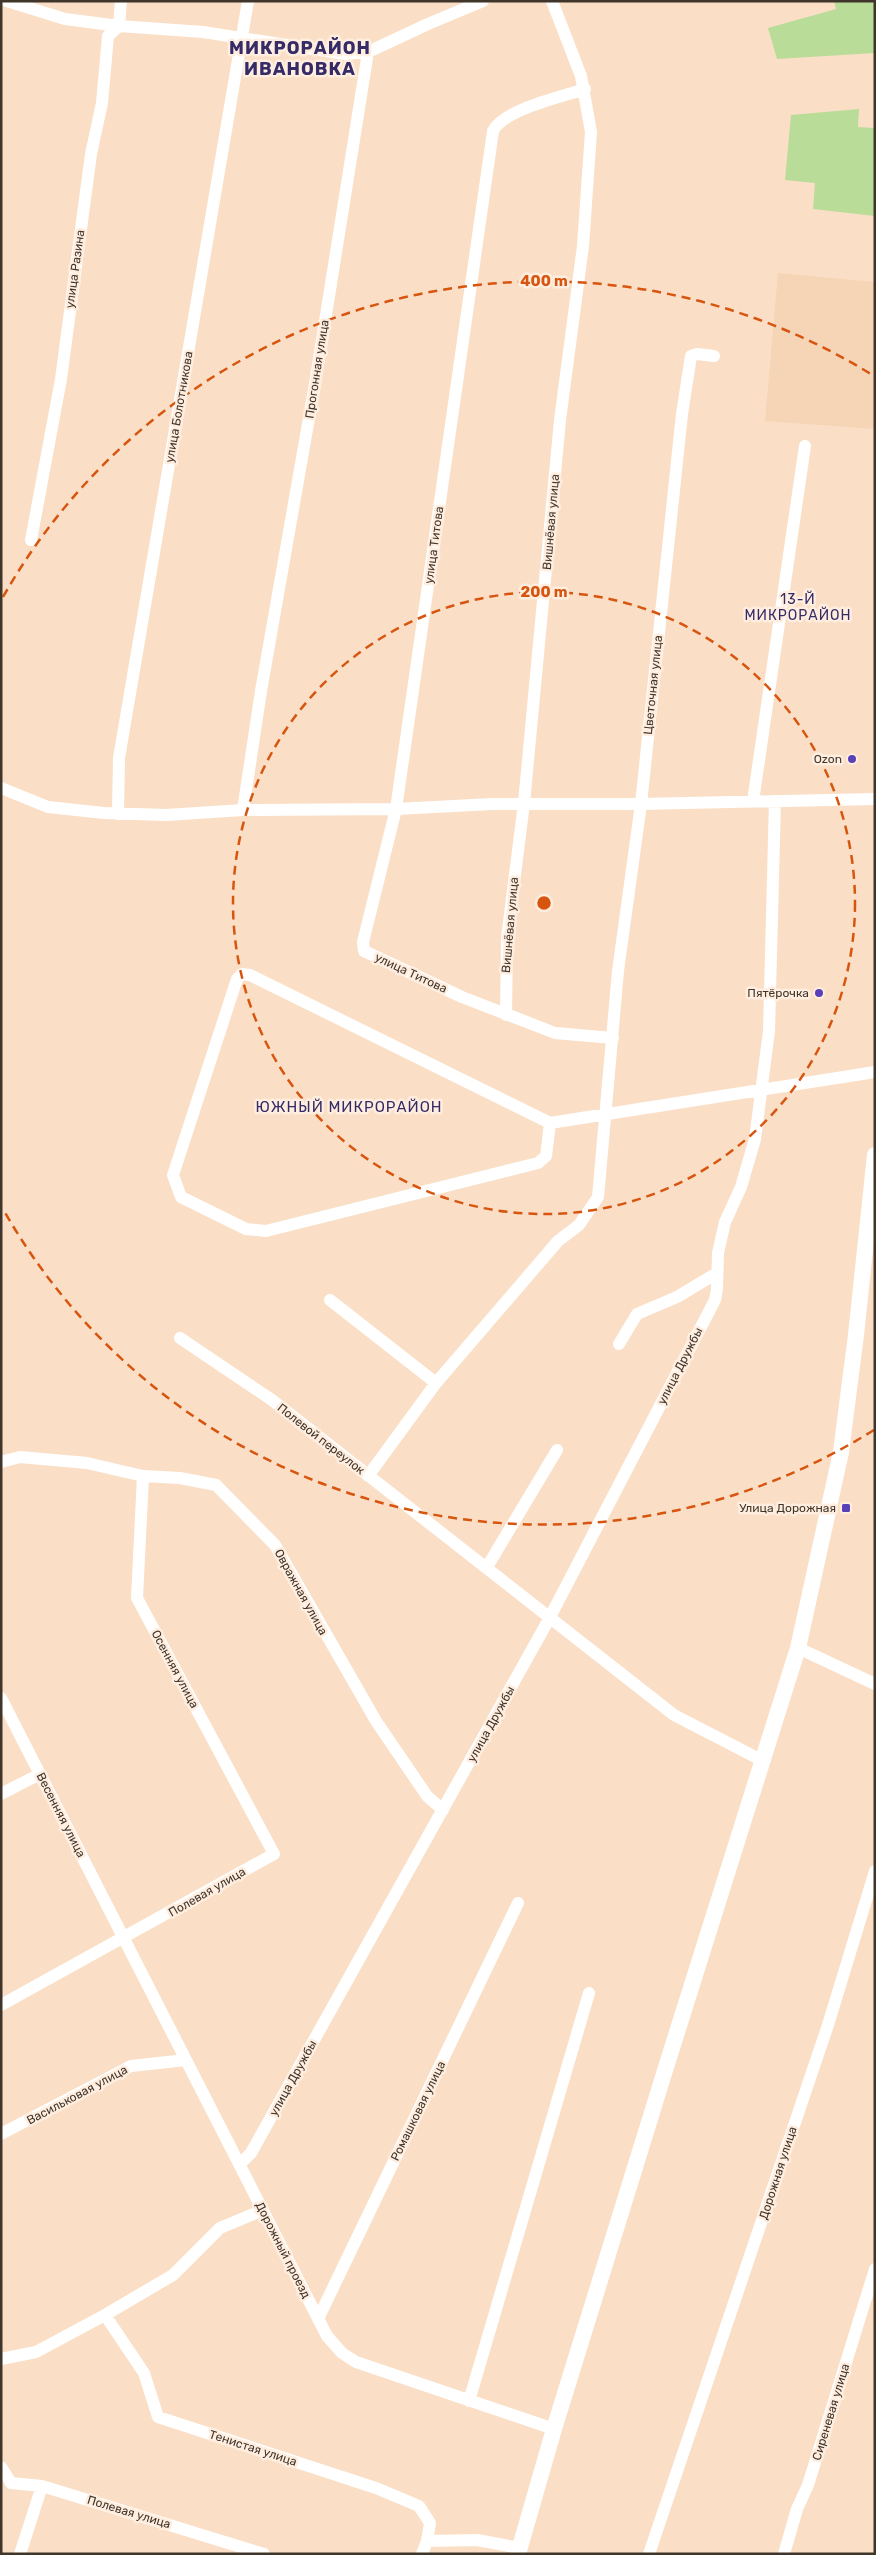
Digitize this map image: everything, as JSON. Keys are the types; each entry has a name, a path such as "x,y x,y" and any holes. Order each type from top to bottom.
{"main road":[{"path":"519,2551 554,2430 798,1648 841,1452 856,1335 875,1155"}],"street":[{"path":"7,1 65,19 119,26 203,32 345,54 368,52 483,1"},
{"name":"улица Разина","path":"31,540 61,379 91,154 102,103 108,36 119,26 121,1"},
{"name":"улица Болотникова","path":"118,814 119,758 248,1"},
{"name":"Вишнёвая улица","path":"506,1015 507,938 524,803 560,420 583,246 590,132 585,89 552,1"},
{"name":"Прогонная улица","path":"243,810 261,691 315,384 368,52"},
{"name":"улица Титова","path":"506,1015 364,951 363,942 396,809 493,131 501,120 515,113 585,89"},
{"name":"Цветочная улица","path":"604,1115 614,1038 618,971 641,804 671,511 691,356 714,356"},
{"path":"753,802 805,446"},
{"path":"1,788 48,807 118,814 166,815 243,810 396,809 524,803 641,804 875,799"},
{"name":"улица Дружбы","path":"240,2164 250,2153 549,1619 715,1300 718,1289 718,1253 725,1222 741,1187 755,1139 769,1031 775,801"},
{"path":"550,1123 546,1156 538,1163 266,1231 246,1229 181,1197 173,1175 236,978 242,974 250,975 550,1123 761,1088 875,1072"},
{"path":"506,1015 555,1033 614,1038"},
{"name":"Полевой переулок","path":"180,1338 272,1400 368,1476 436,1384 558,1241 579,1225 598,1197 604,1115"},
{"path":"619,1344 637,1314 676,1297 717,1274"},
{"path":"330,1300 436,1384"},
{"path":"487,1567 556,1450"},
{"name":"Овражная улица","path":"1,1462 20,1457 77,1462 142,1476 180,1478 216,1486 275,1545 376,1722 427,1796 443,1810"},
{"name":"Осенняя улица","path":"142,1476 137,1598 272,1851"},
{"path":"368,1476 487,1567 549,1619 674,1715 763,1761"},
{"path":"798,1648 875,1684"},
{"name":"Весенняя улица","path":"1,1698 123,1938"},
{"path":"1,1794 40,1774"},
{"name":"Полевая улица","path":"123,1938 139,1931 272,1851"},
{"name":"Дорожная улица","path":"649,2554 828,2025 875,1871"},
{"name":"Ромашковая улица","path":"318,2319 518,1903"},
{"path":"3,2004 123,1938"},
{"name":"Дорожный проезд","path":"123,1938 327,2336 342,2353 356,2362 554,2430"},
{"path":"469,2401 589,1993"},
{"name":"Васильковая улица","path":"1,2134 131,2066 186,2060"},
{"path":"1,2359 36,2352 105,2315 172,2275 220,2228 263,2210"},
{"name":"Сиреневая улица","path":"784,2554 797,2508 811,2476 875,2269"},
{"name":"Тенистая улица","path":"105,2315 144,2373 158,2417 376,2488 419,2506 430,2523 427,2541"},
{"name":"Полевая улица","path":"1,2467 11,2483 42,2486 264,2554"},
{"path":"20,2554 42,2486"},
{"path":"422,2554 427,2541 477,2540 519,2551"}],"shaded area":[{"path":"778,273 875,282 875,429 765,421"}],"green space":[{"path":"834,1 875,1 875,53 777,59 768,28 836,9"},
{"path":"859,109 858,127 875,128 875,216 813,209 815,183 785,180 791,115"}],"place":[{"name":"Ozon","path":"852,759"},
{"name":"Пятёрочка","path":"819,993"},
{"name":"Улица Дорожная","path":"846,1508"}],"district":[{"name":"МИКРОРАЙОН ИВАНОВКА","path":"300,58"},
{"name":"13-Й МИКРОРАЙОН","path":"798,608"},
{"name":"ЮЖНЫЙ МИКРОРАЙОН","path":"349,1107"}]}
